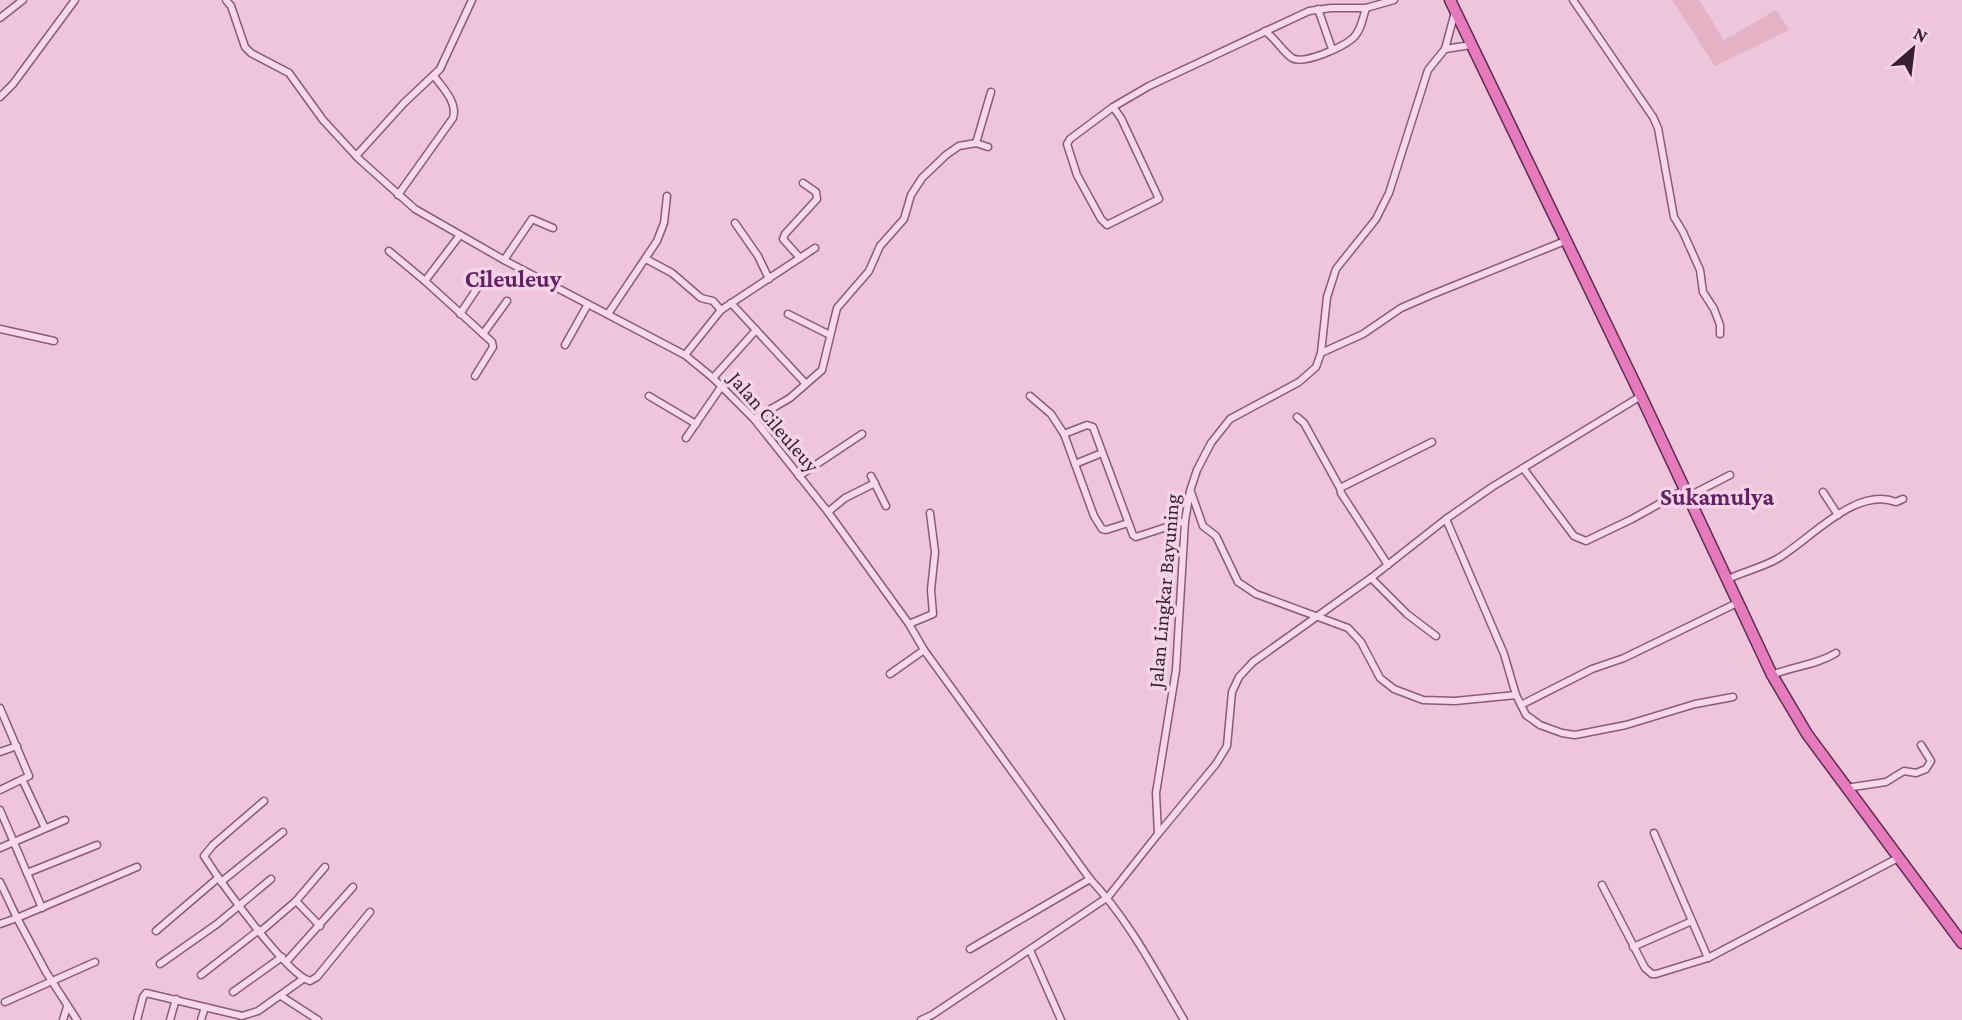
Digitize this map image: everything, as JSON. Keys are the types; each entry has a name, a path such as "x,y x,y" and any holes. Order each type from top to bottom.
{"highway":[{"path":"1450,0 1772,675 1807,734 1962,943"}],"street":[{"path":"0,18 23,0"},
{"path":"0,97 13,84 75,0"},
{"name":"Jalan Cileuleuy","path":"226,0 231,6 245,47 251,53 289,73 323,120 356,156 415,209 504,260 685,355 713,378 754,419 828,512 909,624 924,650 1090,878 1108,897 1184,1020"},
{"path":"356,156 443,65 472,0"},
{"path":"1113,107 1121,118 1159,199 1107,225 1077,175 1067,144 1070,139 1113,107 1149,86 1318,9 1366,8 1394,0"},
{"path":"1573,0 1658,128 1674,217 1700,270 1703,292 1714,309 1720,325 1720,334"},
{"path":"1265,32 1275,38 1292,58 1307,61 1355,36 1366,8"},
{"path":"1318,9 1332,49"},
{"path":"1321,353 1327,297 1336,269 1376,219 1390,193 1428,70 1445,49 1455,12"},
{"path":"1445,49 1471,45"},
{"path":"398,195 455,112 449,96 434,76"},
{"path":"976,144 991,92"},
{"path":"754,419 790,398 824,365 837,309 869,271 880,246 904,219 917,184 951,150 976,144 988,147"},
{"path":"800,258 783,239 817,199 816,192 803,183"},
{"path":"608,314 646,258 664,223 667,196"},
{"path":"504,260 532,219 553,228"},
{"path":"734,223 758,256 769,279"},
{"path":"425,281 460,235"},
{"path":"1321,353 1363,334 1401,308 1565,241"},
{"path":"685,355 721,310 815,247"},
{"path":"389,251 492,342 493,347 475,376"},
{"path":"646,258 673,273 701,298 713,301 721,310"},
{"path":"460,314 482,281"},
{"path":"483,334 508,301"},
{"path":"731,303 806,384"},
{"path":"565,345 588,304"},
{"path":"788,314 830,335"},
{"path":"0,328 54,341"},
{"path":"713,378 756,330"},
{"name":"Jalan Lingkar Bayuning","path":"1158,834 1156,793 1177,670 1185,521 1190,491 1211,443 1230,419 1299,382 1316,366 1321,353"},
{"path":"686,438 721,387"},
{"path":"1030,396 1051,414 1064,434 1098,525 1106,530 1129,524"},
{"path":"921,1020 1108,897 1216,764 1227,746 1233,692 1239,677 1253,662 1371,578 1446,519 1641,396"},
{"path":"649,397 696,424"},
{"path":"1297,417 1304,423 1341,493 1388,565"},
{"path":"1064,434 1090,426 1133,535 1136,537 1185,521"},
{"path":"799,476 862,434"},
{"path":"1340,488 1432,442"},
{"path":"1075,464 1102,453"},
{"path":"1523,468 1574,536 1586,541 1730,475"},
{"path":"828,512 873,480 886,506"},
{"path":"1190,491 1203,526 1216,536 1238,582 1256,594 1318,616 1353,633 1375,671 1394,689 1423,700 1455,701 1516,695"},
{"path":"1823,492 1838,515"},
{"path":"1726,580 1776,560 1838,515 1873,498 1896,502 1903,499"},
{"path":"909,624 933,614 931,590 935,556 930,513"},
{"path":"1446,519 1495,631 1516,695 1526,715 1540,725 1562,733 1575,734 1626,725 1695,704 1733,698"},
{"path":"1371,578 1407,614 1436,636"},
{"path":"1521,705 1592,669 1624,657 1737,603"},
{"path":"890,674 924,650"},
{"path":"1772,675 1790,667 1828,658 1836,653"},
{"path":"0,708 29,776 0,790"},
{"path":"1846,788 1886,782 1904,771 1916,773 1926,769 1931,761 1922,745"},
{"path":"0,752 17,746"},
{"path":"23,780 45,828"},
{"path":"264,801 204,856 219,880 260,931 303,979 310,981 317,977 370,912"},
{"path":"0,810 42,908"},
{"path":"0,848 65,820"},
{"path":"156,930 283,832"},
{"path":"1654,833 1707,958"},
{"path":"27,873 97,845"},
{"path":"1602,885 1645,968 1652,974 1661,974 1707,958 1898,858"},
{"path":"0,924 137,867"},
{"path":"201,975 296,901 325,867"},
{"path":"971,949 1090,878"},
{"path":"160,964 217,924 271,879"},
{"path":"0,884 52,982 77,1020"},
{"path":"233,992 284,959 320,926 353,887"},
{"path":"296,901 320,926"},
{"path":"1633,947 1692,921"},
{"path":"1030,950 1061,1020"},
{"path":"5,1002 95,962"},
{"path":"137,1020 146,993 235,1015 249,1015 303,979"},
{"path":"281,996 318,1020"},
{"path":"170,1020 176,999"},
{"path":"62,1020 67,1007"},
{"path":"201,1020 205,1007"}],"shaded area":[{"path":"1672,0 1699,0 1724,40 1776,10 1789,30 1715,66"}],"district":[{"name":"Cileuleuy","path":"513,279"},
{"name":"Sukamulya","path":"1717,497"}]}
